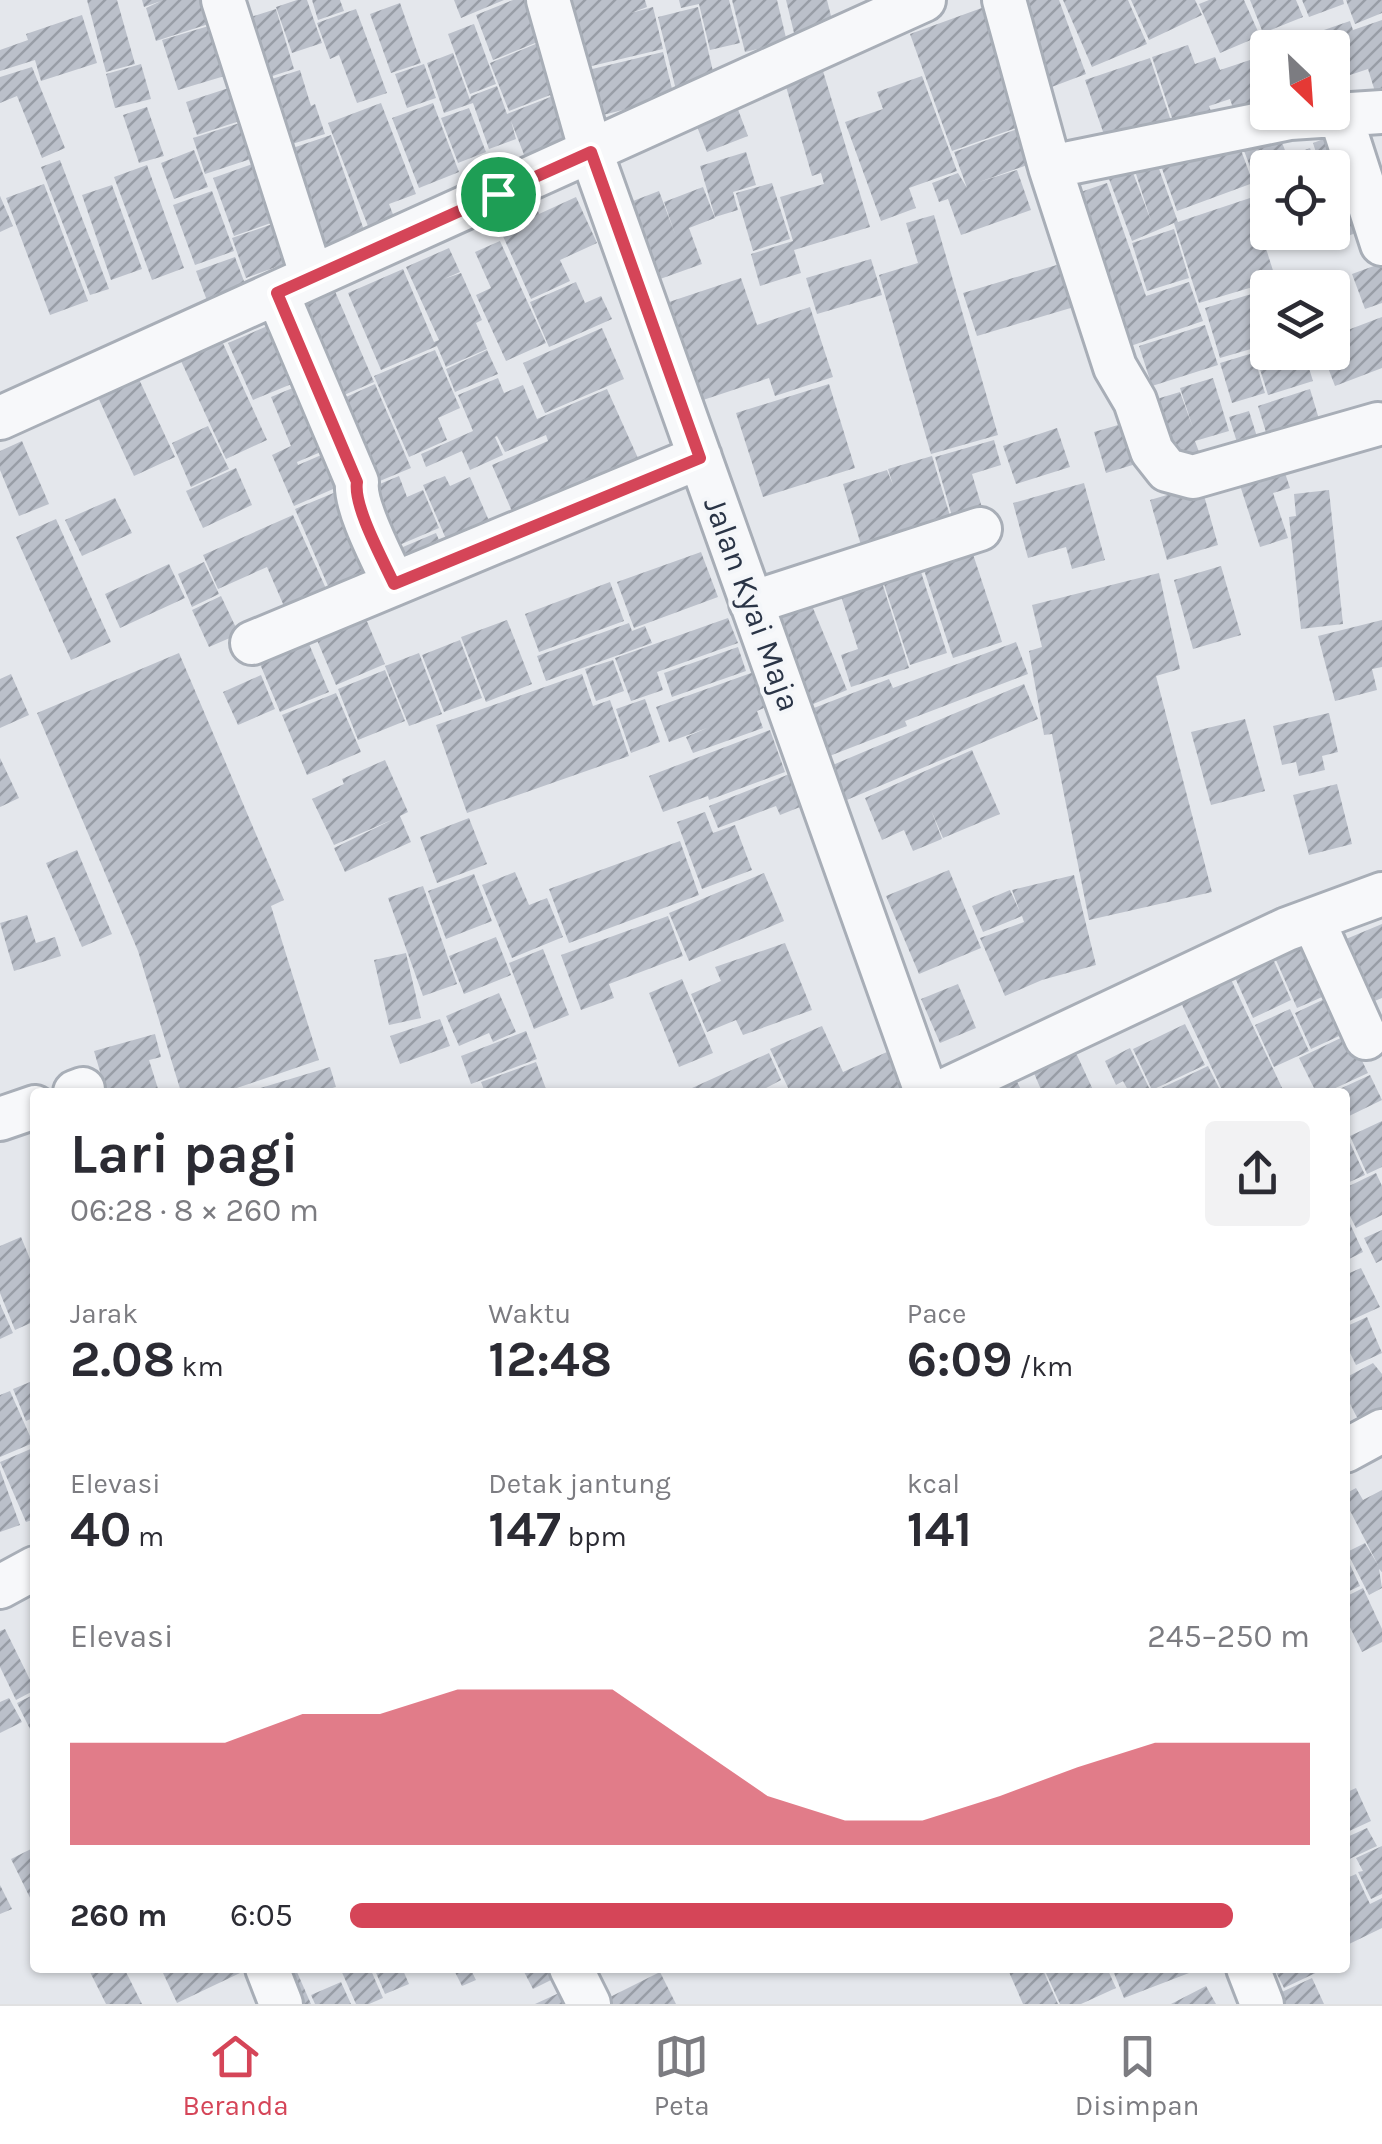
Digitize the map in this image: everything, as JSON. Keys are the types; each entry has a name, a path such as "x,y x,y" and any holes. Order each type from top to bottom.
{"street":[{"path":"223,0 295,285 357,482 355,492 394,584"},
{"name":"Jalan Kyai Maja","path":"548,0 591,152 925,1088"},
{"path":"0,418 924,0"},
{"path":"1004,0 1050,167 1115,367 1135,401 1152,452 1167,470 1193,477 1381,422"},
{"path":"1050,167 1290,118 1361,113 1382,244"},
{"path":"252,643 700,458"},
{"path":"752,603 980,529"},
{"path":"950,1088 1313,920 1382,894"},
{"path":"1313,920 1366,1038"},
{"path":"0,1119 30,1108"},
{"path":"1350,1448 1382,1431"},
{"path":"0,1587 30,1571"},
{"path":"270,1973 281,2004"},
{"path":"574,1973 589,2004"},
{"path":"1250,1973 1262,2004"}],"building":[{"path":"87,0 117,0 135,64 106,72"},
{"path":"142,0 217,0 224,19 156,41 146,8 161,1 144,7"},
{"path":"307,0 322,43 292,53 276,7"},
{"path":"312,0 340,0 344,11 318,20"},
{"path":"454,0 504,0 461,18"},
{"path":"513,0 529,0 545,39 493,60 476,15"},
{"path":"553,0 645,0 647,7 631,13 653,7 663,49 579,69"},
{"path":"679,0 729,0 740,43 710,50 699,4 681,8"},
{"path":"732,0 777,0 787,42 745,52"},
{"path":"786,0 827,0 834,28 795,37"},
{"path":"1007,0 1059,0 1086,74 1041,91"},
{"path":"1063,0 1128,0 1147,44 1092,67"},
{"path":"1131,0 1195,0 1202,15 1149,40"},
{"path":"1209,0 1244,0 1257,30 1250,30 1250,40 1220,53 1199,4"},
{"path":"1250,0 1296,0 1303,17 1262,30"},
{"path":"1302,0 1343,0 1344,4 1309,17"},
{"path":"1346,0 1382,0 1382,13 1355,24"},
{"path":"400,3 421,63 391,73 370,14"},
{"path":"990,5 1033,122 952,151 910,34"},
{"path":"698,7 715,80 676,90 658,17"},
{"path":"276,9 294,69 254,82 235,22"},
{"path":"356,9 387,93 357,103 339,55 330,59 317,23"},
{"path":"82,15 97,63 41,81 35,60 0,71 0,50 28,40 26,34"},
{"path":"1382,20 1382,96 1377,98 1368,69 1350,75 1350,30 1324,30 1350,21 1353,30"},
{"path":"222,22 238,72 178,90 162,40"},
{"path":"474,24 496,84 470,94 448,34"},
{"path":"538,43 558,92 509,111 490,63"},
{"path":"1188,45 1195,64 1215,57 1220,70 1250,60 1250,119 1238,123 1230,99 1209,106 1212,114 1175,127 1152,57"},
{"path":"663,52 674,97 595,117 584,71"},
{"path":"453,53 470,100 471,96 497,86 507,114 553,96 574,147 528,165 511,121 516,139 489,149 473,103 444,113 427,63"},
{"path":"1150,58 1172,124 1108,146 1085,80"},
{"path":"141,64 151,99 115,108 106,74"},
{"path":"424,64 436,98 407,108 395,74"},
{"path":"32,67 65,148 42,158 17,96 0,103 0,77"},
{"path":"300,70 325,134 272,150 256,84"},
{"path":"823,71 870,227 794,250 801,273 760,286 751,254 793,241 780,197 824,184 821,173 812,176 785,83"},
{"path":"922,76 957,171 909,188 916,208 881,221 845,122 883,109 877,92"},
{"path":"241,84 252,117 197,135 186,102"},
{"path":"381,103 416,194 389,204 399,230 373,239 328,123"},
{"path":"433,103 459,172 419,188 392,118"},
{"path":"147,107 164,156 139,163 123,115"},
{"path":"737,107 748,136 707,152 696,124"},
{"path":"469,108 486,152 458,163 441,118"},
{"path":"252,119 263,155 205,174 193,138"},
{"path":"1023,127 1036,162 979,182 1017,170 1031,210 961,235 948,199 939,202 932,183 958,173 967,188 954,152"},
{"path":"1342,132 1348,150 1315,150 1313,143"},
{"path":"331,135 365,233 310,253 275,154"},
{"path":"1279,135 1285,150 1250,150 1250,167 1243,148"},
{"path":"1237,139 1250,184 1177,211 1160,163"},
{"path":"194,150 208,187 174,199 161,163"},
{"path":"746,152 756,185 733,192 738,210 715,217 700,166"},
{"path":"1350,154 1364,193 1350,198"},
{"path":"267,159 285,218 234,236 213,178"},
{"path":"60,160 109,289 90,295 41,167"},
{"path":"147,165 184,268 152,280 114,177"},
{"path":"1158,166 1178,222 1250,198 1250,250 1266,250 1273,270 1250,270 1250,288 1199,303 1174,223 1132,241 1109,179 1132,170 1151,221 1136,174"},
{"path":"772,183 790,239 753,251 736,193"},
{"path":"1107,183 1146,296 1189,282 1203,321 1119,350 1066,197"},
{"path":"44,184 88,301 50,315 6,198"},
{"path":"112,185 142,269 111,280 82,195"},
{"path":"703,187 715,218 689,228 702,264 649,283 620,206 659,191 675,234 664,202"},
{"path":"212,191 234,251 195,265 173,205"},
{"path":"0,196 13,226 0,232"},
{"path":"576,197 597,243 560,260 570,281 531,299 498,225 537,208 539,214"},
{"path":"1362,197 1373,227 1350,235 1350,202"},
{"path":"934,215 998,435 931,454 879,275 918,263 906,223"},
{"path":"284,220 298,259 246,278 232,238"},
{"path":"1174,229 1189,278 1147,291 1132,243"},
{"path":"500,241 546,343 506,361 476,295 491,288 475,252"},
{"path":"449,248 460,272 444,279 461,273 482,320 476,323 487,349 446,367 437,346 381,370 348,293 403,269 434,342 439,340 406,267"},
{"path":"235,257 248,292 209,306 196,271"},
{"path":"871,259 882,295 817,314 806,278"},
{"path":"1382,263 1382,303 1365,309 1352,274"},
{"path":"1060,264 1074,307 977,336 963,293"},
{"path":"741,278 757,325 810,307 833,377 775,396 769,378 691,404 654,307"},
{"path":"576,282 585,303 601,296 612,319 549,347 530,302"},
{"path":"334,289 374,382 328,402 288,309"},
{"path":"1250,294 1250,349 1220,358 1205,308"},
{"path":"1382,317 1382,368 1335,386 1329,370 1350,370 1350,329"},
{"path":"286,318 311,376 253,400 228,343"},
{"path":"1205,325 1218,365 1152,386 1139,346"},
{"path":"602,328 624,379 545,413 523,363"},
{"path":"222,341 267,440 226,459 181,361"},
{"path":"435,350 460,408 438,418 447,440 409,457 374,376"},
{"path":"487,350 498,374 455,392 446,369"},
{"path":"1250,354 1250,370 1258,370 1265,393 1232,403 1220,363"},
{"path":"1260,370 1310,370 1313,381 1268,395"},
{"path":"138,377 175,457 134,476 97,395"},
{"path":"498,378 504,393 523,385 537,419 607,389 646,476 520,530 492,465 548,441 546,435 505,452 497,436 503,455 470,470 462,451 426,467 421,454 473,431 458,395"},
{"path":"1213,378 1229,431 1195,441 1199,452 1175,459 1140,404 1180,392 1193,428 1180,388"},
{"path":"312,380 340,444 297,462 298,465 340,447 354,480 294,506 272,455 291,446 271,397"},
{"path":"375,384 411,468 363,488 328,405"},
{"path":"829,384 855,468 763,497 736,413"},
{"path":"1310,389 1324,436 1272,452 1258,406"},
{"path":"1249,411 1262,453 1242,458 1229,417"},
{"path":"1125,423 1136,464 1106,473 1094,432"},
{"path":"208,426 229,469 191,487 172,443"},
{"path":"1057,428 1070,467 1016,484 1003,446"},
{"path":"994,440 1001,465 972,474 986,521 956,530 935,457"},
{"path":"22,441 49,504 19,516 0,470 0,451"},
{"path":"932,456 954,529 866,562 843,484 887,470 893,485 888,469"},
{"path":"1280,458 1290,488 1273,493 1288,538 1260,547 1236,473"},
{"path":"236,468 252,505 203,528 186,491"},
{"path":"399,476 407,497 423,490 439,528 383,552 358,493"},
{"path":"445,476 450,486 470,477 493,530 452,553 423,485"},
{"path":"1084,483 1105,560 1072,569 1066,547 1028,558 1013,503"},
{"path":"1201,485 1218,545 1167,560 1150,500"},
{"path":"348,487 383,580 334,600 295,509"},
{"path":"1329,490 1343,624 1301,629 1289,517 1296,516 1294,494"},
{"path":"115,498 132,533 82,556 65,520"},
{"path":"293,515 332,602 290,620 267,567 218,589 203,555"},
{"path":"56,519 111,642 71,660 16,537"},
{"path":"436,533 447,559 395,581 384,555"},
{"path":"967,536 1002,642 953,658 918,552"},
{"path":"701,552 718,597 634,628 617,582"},
{"path":"204,562 219,594 192,607 178,574"},
{"path":"169,564 185,598 120,628 105,594"},
{"path":"1221,566 1241,635 1193,649 1174,580"},
{"path":"921,572 947,653 910,665 884,584"},
{"path":"879,573 909,668 851,687 841,655 858,649 838,587"},
{"path":"1159,573 1180,669 1156,676 1212,892 1089,920 1052,734 1044,735 1029,651 1042,647 1032,605"},
{"path":"610,582 624,621 539,652 525,614"},
{"path":"221,596 239,634 209,647 192,610"},
{"path":"808,596 847,690 806,707 771,611"},
{"path":"360,605 385,664 336,685 311,626"},
{"path":"728,618 738,643 657,672 663,690 631,701 615,658"},
{"path":"507,620 532,684 486,702 461,637"},
{"path":"1382,620 1382,667 1372,669 1377,690 1335,701 1318,636"},
{"path":"629,623 632,631 645,626 652,643 546,681 537,656"},
{"path":"302,627 329,692 280,712 253,647"},
{"path":"460,640 482,698 444,712 422,655"},
{"path":"1016,642 1028,674 905,721 907,726 819,760 801,713 889,679 893,688"},
{"path":"738,647 746,671 672,697 664,673"},
{"path":"179,653 284,900 271,906 319,1060 237,1088 180,1088 138,951 37,713"},
{"path":"419,653 442,714 409,726 385,666"},
{"path":"613,660 624,691 596,701 585,669"},
{"path":"385,670 405,721 358,740 338,689"},
{"path":"754,672 766,707 757,711 763,728 693,753 686,737 707,728 669,742 656,707"},
{"path":"11,674 29,715 0,728 0,679"},
{"path":"582,674 593,706 610,700 629,756 467,813 436,725"},
{"path":"261,675 275,709 238,725 223,692"},
{"path":"1024,684 1038,719 842,802 828,767"},
{"path":"336,693 361,752 307,775 282,715"},
{"path":"645,699 660,742 631,753 616,709"},
{"path":"1329,713 1338,752 1322,756 1325,770 1299,776 1296,762 1282,765 1273,726"},
{"path":"1245,719 1265,791 1211,805 1191,732"},
{"path":"770,730 785,772 663,812 649,776"},
{"path":"972,750 1000,814 943,838 931,810 942,839 913,851 904,830 882,840 865,798"},
{"path":"0,758 19,798 0,807"},
{"path":"385,760 408,812 400,816 411,842 345,872 334,848 394,819 334,845 312,799 344,784 342,779"},
{"path":"792,773 805,805 780,815 776,806 718,828 709,806"},
{"path":"1337,784 1352,844 1309,855 1293,795"},
{"path":"705,812 713,833 735,825 752,870 702,889 677,822"},
{"path":"469,818 487,864 437,883 420,837"},
{"path":"680,841 699,895 569,943 549,889"},
{"path":"77,850 112,934 82,947 46,863"},
{"path":"949,870 981,948 919,974 886,896"},
{"path":"515,872 529,905 547,898 563,937 512,958 482,885"},
{"path":"764,873 784,921 689,961 669,913"},
{"path":"474,874 492,921 446,939 428,891"},
{"path":"1074,875 1096,965 1042,980 1005,996 980,938 1024,922 1022,916 983,932 972,906 1010,890 1020,912 1012,890"},
{"path":"423,886 457,984 423,996 388,898"},
{"path":"27,915 36,943 55,937 61,956 14,971 0,923"},
{"path":"668,916 683,956 609,984 614,998 581,1010 561,955"},
{"path":"1382,924 1382,998 1372,1002 1346,939"},
{"path":"1308,927 1336,991 1297,1008 1269,944"},
{"path":"496,937 511,975 464,994 449,956"},
{"path":"785,943 812,1010 743,1035 736,1020 707,1032 691,994 721,981 715,967"},
{"path":"1267,945 1291,1000 1253,1018 1228,962"},
{"path":"543,949 569,1015 534,1029 509,963"},
{"path":"406,953 421,1018 389,1025 374,960"},
{"path":"1226,969 1282,1088 1221,1088 1176,992"},
{"path":"682,979 713,1053 679,1067 649,993"},
{"path":"958,984 976,1028 940,1043 921,999"},
{"path":"499,993 516,1032 493,1042 489,1033 459,1046 446,1016"},
{"path":"1333,995 1350,1031 1311,1049 1295,1013"},
{"path":"1290,1009 1309,1051 1274,1067 1255,1025"},
{"path":"440,1019 450,1046 400,1064 390,1036"},
{"path":"1185,1024 1205,1065 1151,1088 1133,1049"},
{"path":"822,1026 843,1072 887,1052 904,1088 788,1088 770,1049"},
{"path":"526,1031 537,1059 471,1084 461,1056"},
{"path":"155,1034 161,1057 149,1060 158,1088 105,1088 94,1051"},
{"path":"1349,1034 1368,1073 1336,1088 1314,1088 1299,1058"},
{"path":"1070,1040 1092,1088 1040,1088 1028,1059"},
{"path":"1130,1048 1149,1088 1127,1088 1123,1081 1116,1085 1105,1061"},
{"path":"769,1053 781,1080 766,1088 692,1088"},
{"path":"536,1062 546,1088 483,1088 481,1082"},
{"path":"1208,1066 1219,1088 1161,1088"},
{"path":"330,1067 336,1087 332,1088 260,1088"},
{"path":"1011,1069 1020,1088 969,1088"},
{"path":"1370,1075 1382,1100 1350,1116 1350,1088 1342,1088"},
{"path":"1382,1121 1382,1167 1367,1174 1350,1136"},
{"path":"1350,1143 1365,1175 1350,1182"},
{"path":"1376,1173 1382,1186 1382,1215 1356,1228 1350,1216 1350,1186"},
{"path":"1350,1224 1363,1252 1350,1258"},
{"path":"1382,1230 1382,1260 1376,1263 1364,1238"},
{"path":"21,1237 30,1259 30,1323 15,1330 0,1293 0,1246"},
{"path":"1361,1268 1380,1307 1350,1321 1350,1273"},
{"path":"0,1304 13,1333 0,1339"},
{"path":"1367,1317 1382,1353 1356,1365 1350,1353 1350,1325"},
{"path":"1373,1363 1382,1374 1382,1421 1364,1431 1350,1404 1350,1375"},
{"path":"30,1382 30,1419 26,1421 13,1389"},
{"path":"10,1391 30,1444 0,1457 0,1395"},
{"path":"30,1449 30,1521 26,1522 0,1462"},
{"path":"0,1470 20,1525 0,1532"},
{"path":"1356,1488 1363,1500 1382,1490 1382,1588 1369,1595 1350,1550 1365,1543 1378,1565 1350,1511 1350,1491"},
{"path":"1350,1565 1360,1586 1350,1591"},
{"path":"1363,1588 1382,1629 1382,1642 1362,1652 1350,1627 1350,1594"},
{"path":"5,1629 30,1680 30,1693 16,1700 0,1667 0,1631"},
{"path":"30,1696 30,1729 17,1703"},
{"path":"9,1698 22,1722 0,1733 0,1702"},
{"path":"1356,1788 1371,1821 1350,1831 1350,1791"},
{"path":"1367,1828 1377,1846 1350,1859 1350,1836"},
{"path":"1382,1846 1382,1894 1371,1899 1356,1858"},
{"path":"30,1850 30,1898 11,1859"},
{"path":"1356,1874 1370,1904 1382,1898 1382,1928 1350,1944 1350,1877"},
{"path":"0,1885 12,1909 0,1914"},
{"path":"90,1973 126,1973 142,2004 106,2004"},
{"path":"163,1973 240,1973 177,2003"},
{"path":"297,1973 311,2004 287,2004 277,1980"},
{"path":"342,1973 372,1973 383,1998 356,2004"},
{"path":"376,1973 404,1973 409,1984 385,1994"},
{"path":"456,1973 472,1973 476,1980 462,1986"},
{"path":"525,1973 555,1973 557,1977 533,1989"},
{"path":"660,1973 676,2004 604,2004 602,2001"},
{"path":"1009,1973 1044,1973 1058,2004 1023,2004"},
{"path":"1046,1973 1109,1973 1116,1988 1081,2004 1060,2004"},
{"path":"1114,1973 1189,1973 1124,1998"},
{"path":"1276,1973 1316,1973 1284,1988"},
{"path":"1312,1978 1324,2004 1275,2004 1271,1997"},
{"path":"341,1982 351,2004 315,2004 311,1995"},
{"path":"1206,1986 1216,2004 1171,2004"},
{"path":"570,1988 578,2004 535,2004"}],"route":[{"path":"591,152 700,458 394,584 367,526 355,492 357,482 277,293 498,194 591,152"}]}
